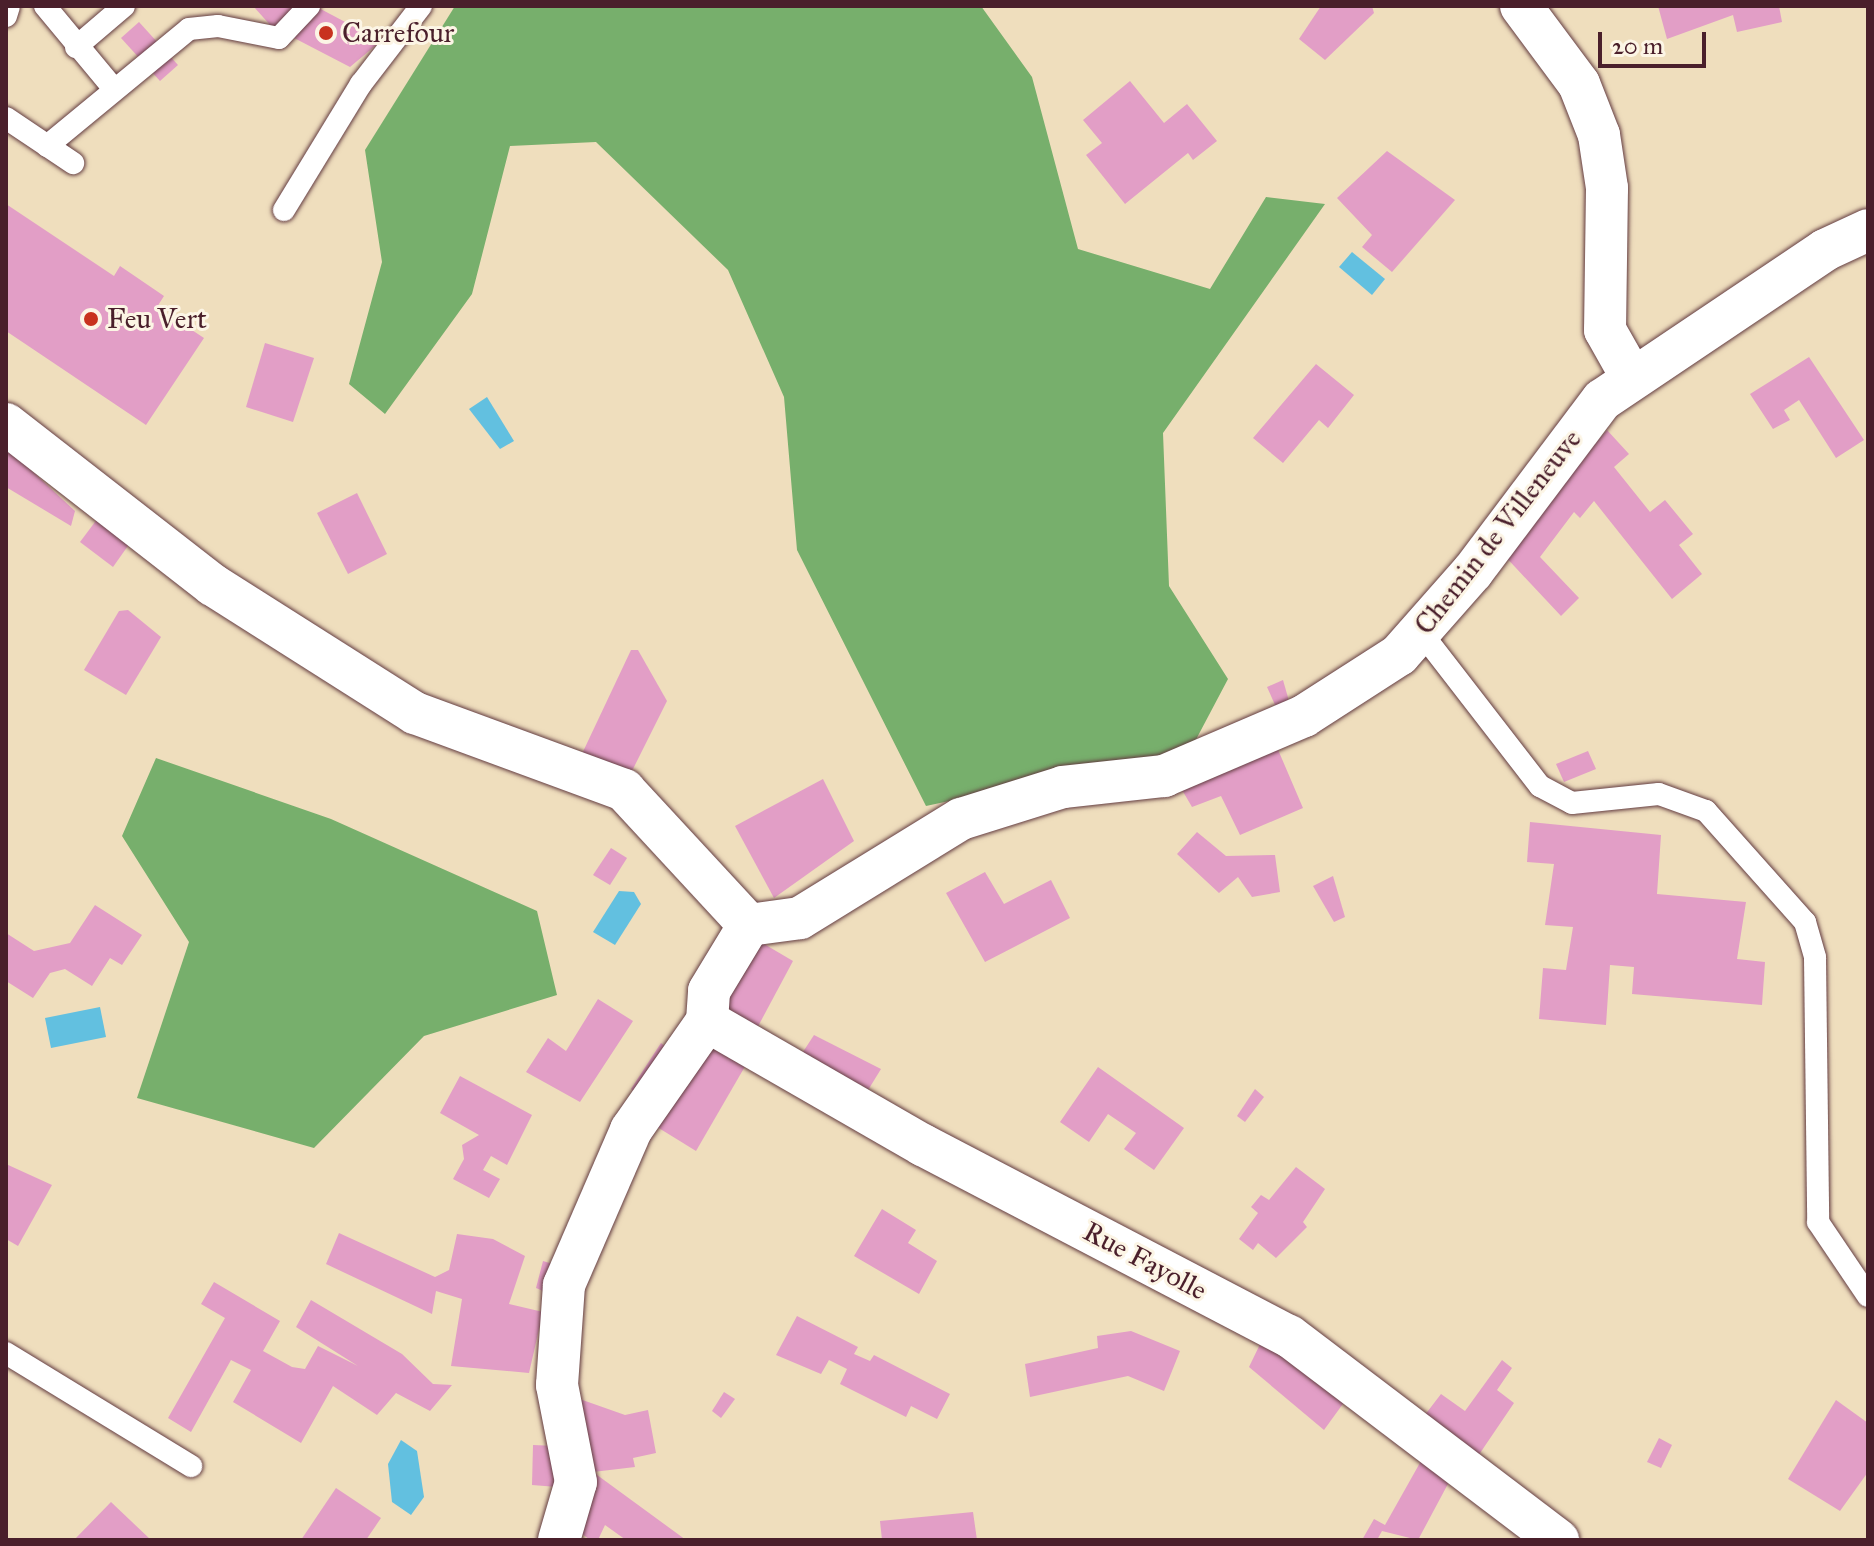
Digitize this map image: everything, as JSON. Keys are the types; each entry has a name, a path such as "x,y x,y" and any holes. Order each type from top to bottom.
{"street":[{"path":"1521,6 1579,84 1599,135 1607,188 1605,330 1632,378"},
{"name":"Chemin de Villeneuve","path":"749,925 800,918 961,819 1063,787 1164,776 1304,716 1399,655 1602,400 1868,230"},
{"path":"6,424 213,585 415,713 624,790 749,925 709,991 707,1021 631,1130 564,1285 557,1385 576,1482 559,1540"},
{"name":"Rue Fayolle","path":"707,1021 923,1145 1289,1336 1558,1540"}],"lane":[{"path":"6,16 9,6"},
{"path":"45,6 114,89"},
{"path":"76,47 124,6"},
{"path":"47,146 189,29 279,38 309,6"},
{"path":"284,210 361,84 421,6"},
{"path":"6,118 73,163"},
{"path":"1420,631 1540,786 1572,803 1659,794 1706,811 1805,922 1815,958 1818,1222 1868,1296"},
{"path":"6,1353 191,1466"}],"green space":[{"path":"455,6 981,6 1032,77 1078,249 1210,289 1266,197 1325,204 1163,433 1169,586 1228,679 1191,749 926,806 797,550 784,397 728,270 596,142 510,146 472,294 385,414 349,384 382,262 365,150"},
{"path":"156,758 331,819 537,911 557,995 424,1036 314,1148 137,1098 189,942 122,836"}],"water":[{"path":"1352,252 1385,279 1372,295 1339,267"},
{"path":"487,397 514,441 500,449 469,409"},
{"path":"619,891 634,892 641,904 615,945 593,932"},
{"path":"100,1007 106,1037 51,1048 45,1018"},
{"path":"401,1440 417,1451 424,1497 411,1515 392,1502 388,1464"}],"building":[{"name":"Carrefour","path":"253,6 315,6 381,41 350,67 271,26"},
{"path":"1321,6 1372,6 1374,13 1325,60 1299,39"},
{"path":"1658,6 1779,6 1782,22 1737,32 1733,15 1667,39"},
{"path":"139,22 178,65 160,81 121,38"},
{"path":"1130,81 1164,123 1187,104 1217,141 1193,160 1188,153 1125,204 1086,155 1102,143 1083,120"},
{"path":"1387,151 1455,200 1392,272 1362,247 1372,235 1337,198"},
{"name":"Feu Vert","path":"6,204 114,276 120,266 164,296 157,307 204,338 146,425 6,331"},
{"path":"265,343 314,358 293,422 246,407"},
{"path":"1809,357 1864,440 1836,458 1799,400 1784,410 1790,420 1773,429 1750,394"},
{"path":"1316,364 1354,395 1328,428 1319,420 1283,463 1253,438"},
{"path":"1607,430 1629,454 1614,467 1650,512 1665,500 1693,534 1679,545 1702,574 1672,599 1594,501 1580,518 1574,512 1540,557 1579,598 1561,616 1502,553"},
{"path":"6,447 75,511 71,526 6,487"},
{"path":"357,493 387,554 348,574 317,513"},
{"path":"98,518 130,543 113,567 80,542"},
{"path":"128,610 161,637 126,695 84,670 119,611"},
{"path":"631,650 638,650 667,701 628,779 580,758"},
{"path":"1283,680 1289,701 1276,707 1267,687"},
{"path":"1276,745 1303,808 1240,835 1221,796 1192,807 1178,783"},
{"path":"1588,751 1596,769 1564,782 1556,764"},
{"path":"823,779 854,841 774,898 735,826"},
{"path":"1530,822 1661,835 1657,894 1746,902 1737,959 1765,962 1762,1005 1632,994 1634,967 1610,965 1606,1025 1539,1019 1543,968 1566,970 1573,927 1545,925 1554,864 1527,862"},
{"path":"1197,832 1226,856 1275,855 1280,892 1252,897 1238,877 1219,893 1177,854"},
{"path":"611,848 627,858 610,885 593,875"},
{"path":"985,872 1004,904 1051,880 1070,918 985,962 946,893"},
{"path":"1333,876 1345,917 1334,922 1313,886"},
{"path":"95,905 142,935 122,965 110,958 92,986 65,969 50,973 33,998 6,981 6,933 34,951 70,943"},
{"path":"759,941 793,961 755,1032 719,1012"},
{"path":"598,999 633,1021 580,1102 526,1072 548,1038 566,1051"},
{"path":"814,1035 881,1069 865,1095 801,1055"},
{"path":"707,1040 747,1063 696,1151 649,1122"},
{"path":"661,1043 672,1052 642,1098 631,1089"},
{"path":"1098,1067 1184,1128 1154,1170 1124,1149 1136,1133 1108,1114 1089,1142 1060,1122"},
{"path":"460,1076 532,1115 507,1165 491,1156 483,1170 500,1179 489,1198 453,1179 464,1159 462,1145 479,1135 440,1113"},
{"path":"1255,1089 1264,1097 1245,1122 1237,1116"},
{"path":"6,1164 52,1185 18,1246 6,1239"},
{"path":"1296,1167 1325,1189 1303,1222 1307,1227 1276,1258 1258,1243 1253,1250 1239,1239 1258,1213 1251,1207 1261,1195 1269,1200"},
{"path":"882,1209 916,1230 908,1243 937,1261 919,1294 854,1256"},
{"path":"339,1233 435,1277 449,1270 457,1234 493,1239 525,1256 509,1304 543,1312 529,1373 451,1366 462,1299 436,1291 432,1314 326,1264"},
{"path":"543,1261 559,1266 550,1294 536,1288"},
{"path":"214,1282 280,1321 263,1351 292,1367 305,1369 318,1346 358,1366 296,1327 311,1300 402,1354 433,1384 452,1385 430,1411 396,1393 377,1415 333,1386 301,1443 233,1402 251,1370 231,1360 191,1432 168,1418 225,1318 201,1304"},
{"path":"797,1316 858,1347 854,1354 870,1361 874,1355 950,1394 937,1419 911,1406 906,1417 840,1384 847,1369 829,1360 821,1374 776,1355"},
{"path":"1131,1331 1180,1351 1164,1391 1128,1376 1030,1397 1025,1364 1098,1348 1097,1336"},
{"path":"1264,1336 1345,1401 1324,1430 1249,1367"},
{"path":"1502,1360 1512,1368 1497,1390 1514,1403 1474,1462 1421,1420 1441,1394 1465,1411"},
{"path":"724,1392 735,1399 721,1418 712,1411"},
{"path":"574,1397 625,1415 648,1410 656,1453 633,1458 635,1467 593,1472 686,1540 626,1540 605,1525 598,1540 590,1540 577,1530"},
{"path":"1836,1400 1868,1423 1868,1472 1840,1511 1788,1479"},
{"path":"1659,1438 1672,1445 1661,1468 1647,1462"},
{"path":"533,1445 557,1446 557,1487 532,1485"},
{"path":"1421,1461 1449,1482 1418,1540 1382,1531 1377,1540 1362,1540 1374,1519 1385,1525"},
{"path":"336,1488 381,1518 366,1540 301,1540"},
{"path":"111,1502 151,1540 74,1540"},
{"path":"973,1512 977,1540 882,1540 880,1521"}],"place":[{"name":"Carrefour","path":"326,33"},
{"name":"Feu Vert","path":"91,319"}]}
